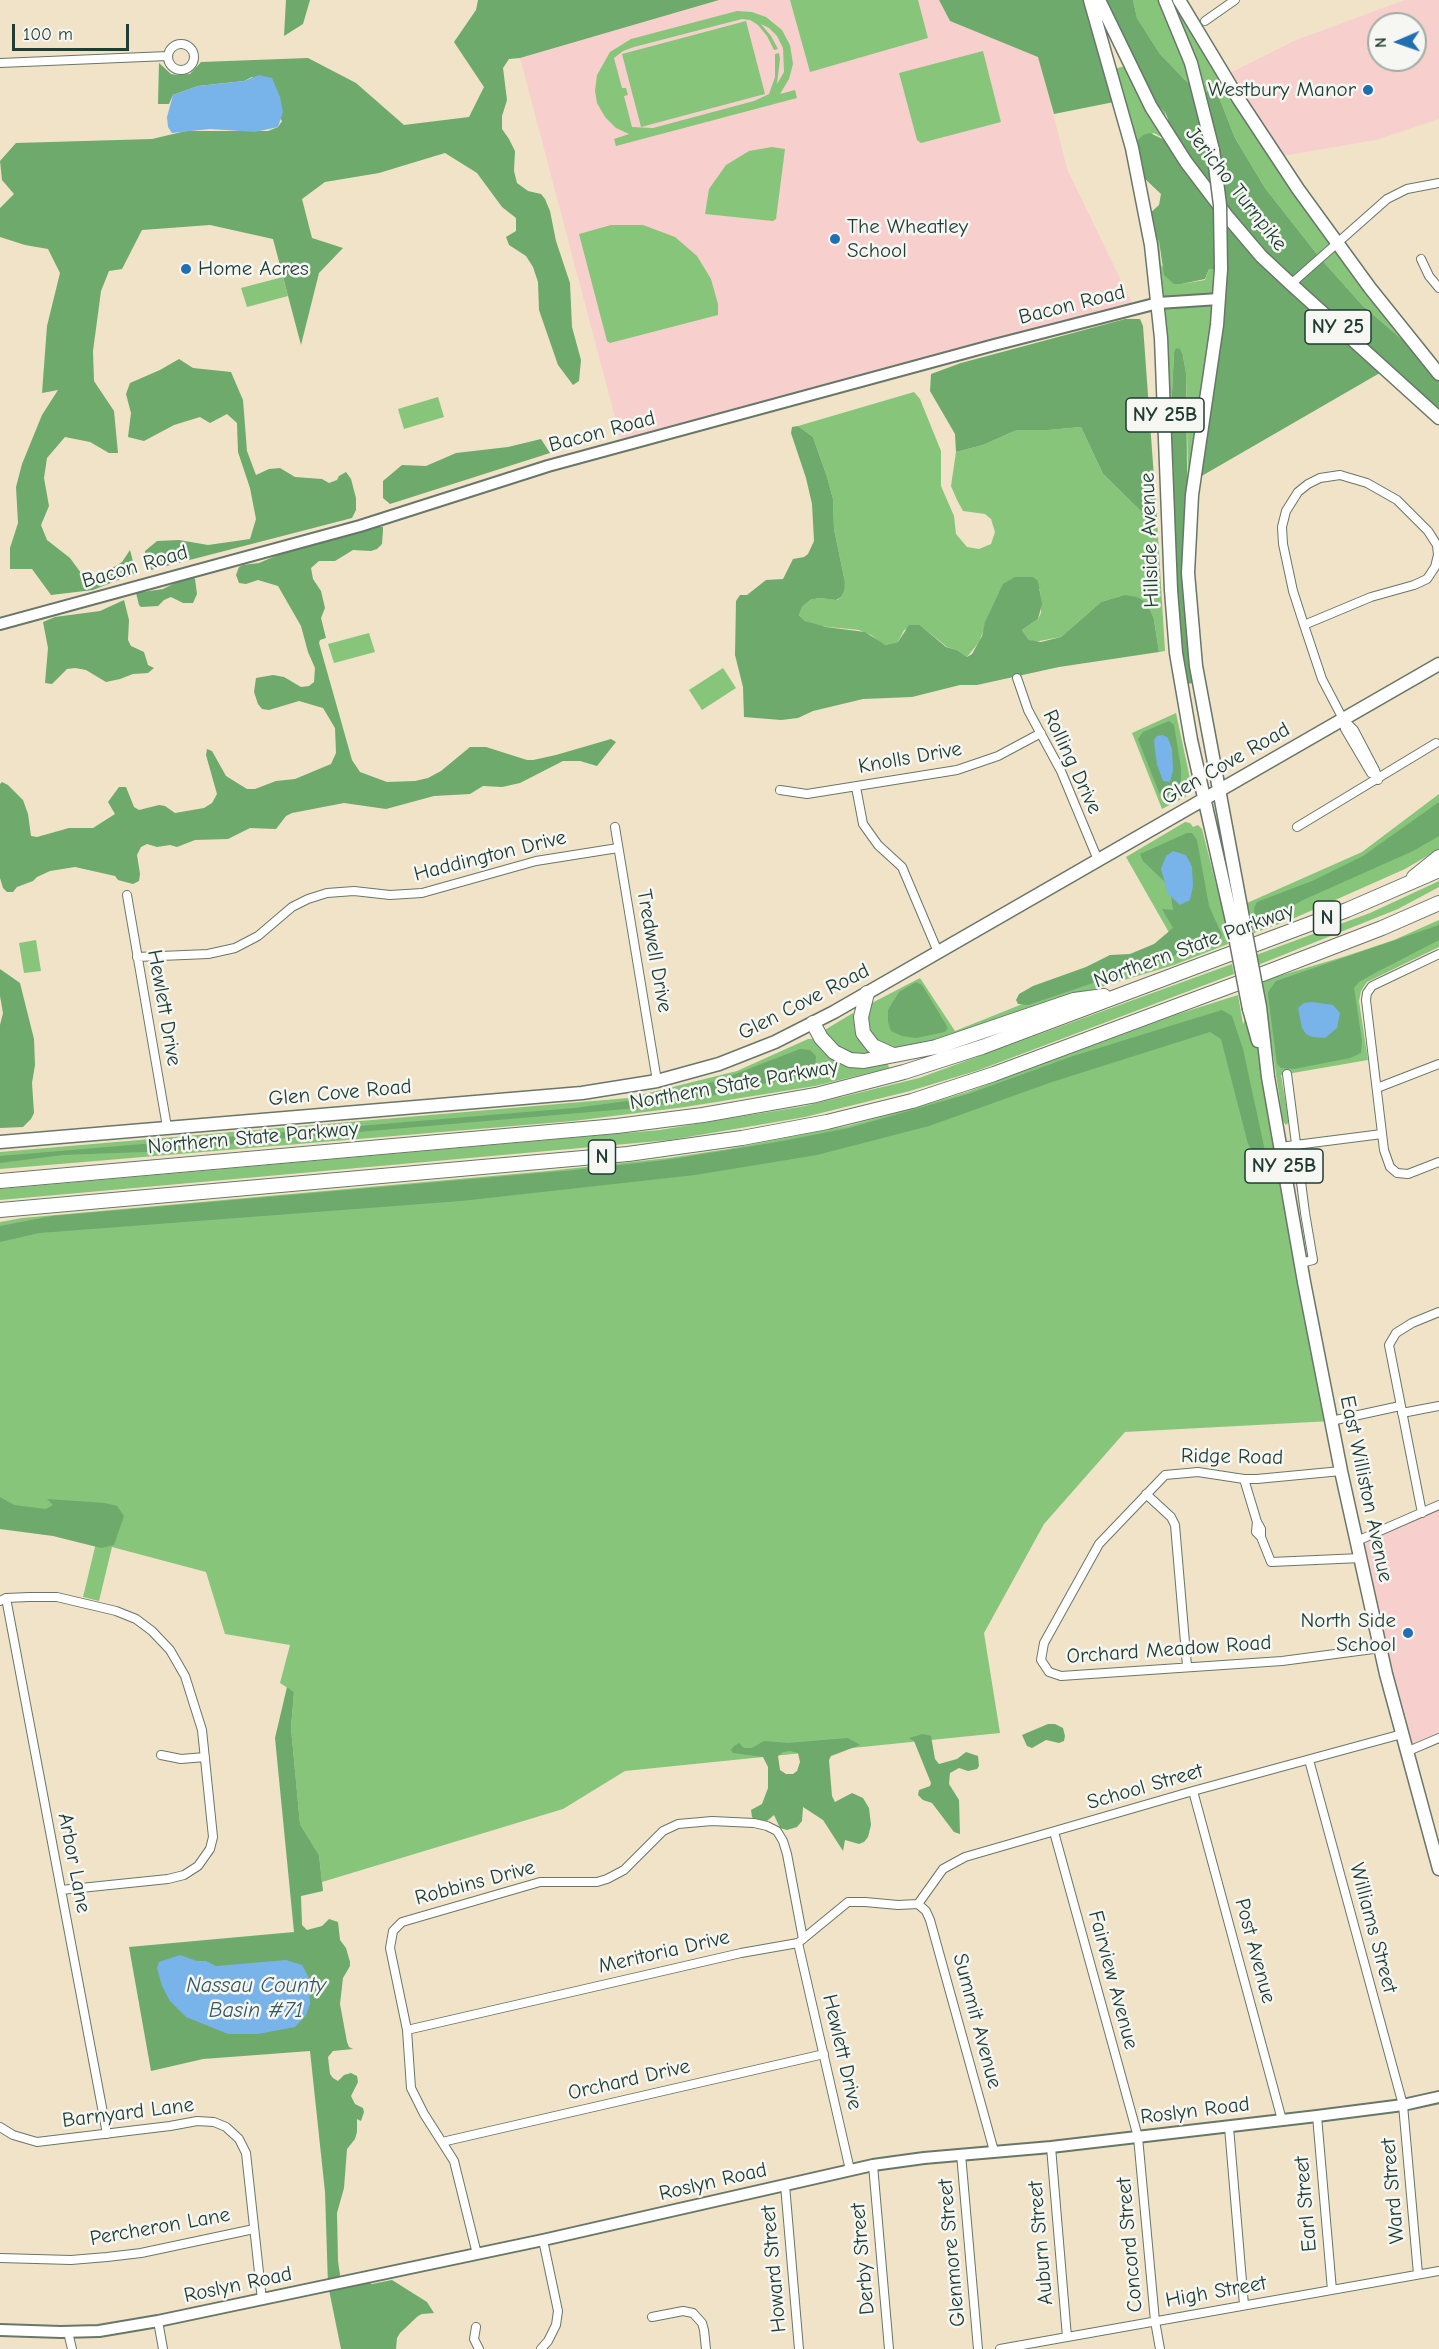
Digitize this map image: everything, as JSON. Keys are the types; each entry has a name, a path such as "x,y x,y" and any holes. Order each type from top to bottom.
{"highway":[{"path":"1398,890 1439,857"},
{"name":"Northern State Parkway","path":"0,1181 617,1126 741,1109 844,1089 927,1065 1130,992 1398,890 1439,870"},
{"name":"N","path":"0,1210 619,1155 722,1142 817,1124 902,1103 985,1077 1382,928 1439,903"},
{"path":"813,1023 829,1048 846,1059 864,1061 895,1056 971,1036 1074,1000 1130,992"},
{"path":"867,993 861,1017 863,1033 873,1046 895,1056"}],"main road":[{"name":"Hillside Avenue","path":"1090,0 1137,170 1152,245 1158,303 1173,624 1180,685 1204,799 1237,919"},
{"name":"Jericho Turnpike","path":"1099,0 1143,93 1186,162 1248,241 1291,284 1439,418"},
{"name":"Hillside Avenue","path":"1165,0 1191,63 1213,150 1220,204 1219,299 1190,518 1188,573 1194,651 1220,790 1237,919 1300,1259"},
{"name":"NY 25","path":"1179,0 1261,134 1337,242 1439,374"},
{"name":"Bacon Road","path":"0,624 360,526 548,466 994,345 1158,303 1219,299"},
{"name":"Glen Cove Road","path":"0,1142 582,1093 657,1081 728,1061 775,1042 867,993 1439,664"},
{"name":"East Williston Avenue","path":"1300,1259 1341,1471 1381,1648 1406,1752 1435,1840 1439,1869"},
{"name":"Roslyn Road","path":"0,2330 99,2331 158,2321 543,2240 873,2165 1228,2127 1404,2105 1439,2097"}],"street":[{"path":"1205,21 1235,0"},
{"path":"0,63 168,56"},
{"path":"1291,284 1393,195 1407,189 1439,183"},
{"path":"1420,259 1439,288"},
{"path":"1304,625 1371,597 1414,585 1427,579 1436,567 1437,546 1428,531 1397,500 1383,491 1350,477 1331,476 1308,484 1291,501 1282,527 1283,544 1293,591 1304,625 1322,679 1343,719 1345,729 1377,780"},
{"name":"Rolling Drive","path":"1017,678 1024,702 1061,771 1098,860"},
{"name":"Knolls Drive","path":"780,790 807,794 957,770 998,756 1041,734"},
{"path":"1297,828 1436,743"},
{"path":"856,787 864,824 878,845 903,867 938,952"},
{"name":"Tredwell Drive","path":"615,827 657,1081"},
{"name":"Haddington Drive","path":"137,957 208,954 235,948 258,936 292,908 308,899 327,893 354,891 390,895 423,894 536,861 618,848"},
{"name":"Hewlett Drive","path":"127,895 167,1127"},
{"path":"1439,954 1372,986 1366,1000 1384,1150 1390,1167 1397,1173 1408,1174 1439,1162"},
{"path":"1377,1088 1439,1064"},
{"path":"1287,1074 1313,1260 1300,1259"},
{"path":"1280,1147 1382,1134"},
{"path":"1422,1513 1389,1352 1391,1340 1396,1333 1412,1323 1439,1312"},
{"path":"1331,1420 1439,1406"},
{"name":"Ridge Road","path":"1041,1657 1044,1643 1099,1544 1164,1476 1170,1473 1201,1472 1244,1479 1341,1471"},
{"path":"1244,1479 1257,1522 1256,1532 1261,1537 1271,1562 1361,1558"},
{"path":"1146,1494 1171,1517 1175,1525 1187,1666"},
{"path":"1357,1541 1439,1505"},
{"path":"3,1600 50,1597 82,1602 126,1614 152,1630 170,1650 185,1676 202,1730 213,1837 210,1849 198,1866 184,1875 168,1879 61,1890"},
{"name":"Arbor Lane","path":"3,1600 107,2134"},
{"name":"Orchard Meadow Road","path":"1041,1657 1048,1672 1061,1676 1282,1661 1381,1648"},
{"name":"School Street","path":"918,1904 936,1876 950,1864 965,1857 1402,1734"},
{"path":"1406,1752 1439,1737"},
{"path":"161,1755 182,1759 205,1757"},
{"name":"Williams Street","path":"1309,1760 1404,2105"},
{"name":"Post Avenue","path":"1193,1791 1282,2120"},
{"name":"Robbins Drive","path":"477,2254 452,2156 424,2114 411,2088 407,2030 390,1948 393,1931 402,1922 540,1882 597,1882 607,1879 624,1870 663,1831 678,1824 712,1821 754,1823 767,1826 777,1832 783,1841 788,1854 801,1941"},
{"name":"Fairview Avenue","path":"1054,1832 1138,2137"},
{"name":"Meritoria Drive","path":"407,2030 801,1941 848,1902 918,1904"},
{"name":"Summit Avenue","path":"918,1904 926,1911 930,1920 994,2151"},
{"name":"Hewlett Drive","path":"801,1941 850,2170"},
{"name":"Orchard Drive","path":"442,2142 824,2054"},
{"name":"Ward Street","path":"1404,2105 1418,2274"},
{"name":"Earl Street","path":"1317,2116 1332,2290"},
{"name":"Barnyard Lane","path":"0,2127 14,2135 37,2142 197,2121 214,2122 226,2127 239,2139 246,2153 262,2300"},
{"path":"1228,2127 1244,2305"},
{"name":"Concord Street","path":"1138,2137 1155,2321 1160,2349"},
{"name":"Auburn Street","path":"1051,2147 1067,2337"},
{"name":"Glenmore Street","path":"962,2154 978,2349"},
{"name":"Derby Street","path":"873,2165 889,2349"},
{"name":"Howard Street","path":"786,2186 799,2349"},
{"name":"Percheron Lane","path":"0,2258 51,2260 107,2257 141,2253 254,2229"},
{"path":"541,2349 556,2325 558,2311 543,2240"},
{"name":"High Street","path":"1000,2349 1439,2271"},
{"path":"652,2317 683,2311 693,2313 702,2323 706,2349"},
{"path":"158,2321 163,2349"},
{"path":"476,2327 474,2339 479,2349"},
{"path":"68,2332 72,2349"}],"shaded area":[{"name":"The Wheatley School","path":"719,0 939,0 950,21 1039,57 1067,169 1135,309 622,444 520,58"},
{"path":"1405,0 1439,0 1439,119 1376,140 1277,157 1224,76 1296,40 1367,14 1367,72 1427,72 1427,12 1372,12"},
{"name":"North Side School","path":"1439,1505 1439,1738 1406,1752 1357,1541"}],"green space":[{"path":"286,0 310,0 303,24 284,36"},
{"path":"478,0 719,0 520,58 509,59 503,68 507,100 502,116 502,129 515,151 514,171 517,183 528,191 541,194 550,211 556,241 570,283 572,327 581,360 579,381 573,385 558,365 539,310 538,282 533,267 526,256 509,245 506,237 516,231 516,218 502,207 477,173 445,153 379,173 325,182 302,199 312,238 343,248 319,273 301,345 273,239 210,225 142,230 122,269 109,271 101,291 93,351 94,381 114,411 118,453 109,453 90,442 65,437 47,458 44,478 49,506 41,525 47,540 70,558 81,573 101,575 122,562 130,550 136,573 93,590 51,595 32,569 10,569 10,548 18,523 16,487 22,464 42,415 58,390 42,393 47,326 60,273 48,249 0,237 0,208 14,194 2,180 0,161 16,143 152,139 186,131 268,131 278,127 282,121 252,77 244,81 198,86 173,95 169,104 158,104 159,63 171,74 177,75 190,74 201,62 308,58 356,83 404,125 469,117 484,87 454,42 476,10"},
{"path":"790,0 918,0 928,38 810,72"},
{"path":"939,0 1090,0 1119,101 1054,114 1038,57 950,21"},
{"path":"1105,0 1133,0 1137,18 1160,54 1185,80 1200,91 1207,92 1210,84 1215,87 1235,138 1265,188 1320,258 1363,306 1432,365 1439,374 1439,418 1385,370 1193,481 1220,269 1209,269 1205,279 1181,284 1174,284 1164,275 1159,241 1149,228 1148,215 1159,205 1161,194 1143,177 1136,142 1143,135 1150,133 1173,144 1168,130 1168,119 1160,108 1151,107"},
{"path":"1133,0 1165,0 1173,18 1187,14 1238,98 1432,365 1363,306 1320,258 1265,188 1235,138 1215,87 1208,86 1207,92 1200,91 1185,80 1160,54 1137,18"},
{"path":"737,11 752,12 766,17 782,30 790,45 793,64 789,79 780,94 795,90 797,98 616,146 614,139 629,134 616,128 605,117 597,103 595,91 597,75 610,52 631,39","holes":["742,19 750,20 758,25 767,36 774,50 778,49 761,24 777,36 783,48 784,72 777,84 780,59 779,53 775,54 775,77 769,94 754,101 653,128 632,127 624,96 628,95 626,88 622,88 614,58 634,47"]},
{"path":"746,21 765,94 641,127 622,54"},
{"path":"983,51 1001,122 921,143 917,140 899,73"},
{"path":"1129,65 1165,112 1168,130 1174,144 1154,133 1136,142 1110,70"},
{"path":"772,147 785,149 776,219 773,221 705,214 709,189 726,165 749,151"},
{"path":"611,225 643,225 675,237 697,256 711,279 718,304 718,315 610,343 607,341 579,234"},
{"path":"1149,228 1159,241 1161,265 1181,284 1205,280 1209,269 1221,269 1189,526 1186,373 1183,356 1174,353 1170,432 1174,473 1169,526"},
{"path":"283,277 288,296 247,307 241,288"},
{"path":"1125,319 1140,319 1143,326 1157,519 1151,521 1103,474 1081,427 1017,430 983,445 956,452 955,434 930,391 931,374 961,363"},
{"path":"1176,348 1180,349 1183,356 1186,373 1187,466 1199,682 1181,685 1169,526 1174,473 1170,432"},
{"path":"179,359 193,368 231,372 243,400 247,451 256,475 269,469 280,468 295,477 322,479 329,483 337,480 346,472 351,479 356,498 356,510 352,518 151,570 147,564 145,551 157,541 179,540 208,545 250,539 256,519 250,488 238,452 237,423 227,414 210,423 200,417 174,425 144,441 128,437 131,413 126,394 130,383"},
{"path":"914,392 920,399 941,451 941,486 954,516 956,534 967,547 979,549 991,544 995,532 991,519 985,514 963,511 957,500 951,486 956,452 983,445 1017,430 1081,427 1103,474 1151,521 1157,519 1165,651 1159,652 1154,620 1124,595 1101,602 1061,637 1034,642 1029,640 1022,630 1038,619 1041,613 1040,589 998,598 979,642 967,657 947,647 920,625 904,630 898,642 885,645 859,630 819,626 805,621 799,615 802,607 810,600 819,598 837,600 841,597 845,582 834,529 833,499 827,477 813,437 798,426"},
{"path":"438,397 444,417 404,429 398,409"},
{"path":"798,426 813,437 827,477 833,499 834,529 845,582 841,597 836,600 819,598 810,600 802,607 799,615 805,621 826,627 865,632 885,645 898,642 909,625 920,625 946,647 957,650 967,657 972,654 982,636 985,622 1003,584 1015,577 1033,577 1038,581 1042,604 1038,619 1022,630 1029,640 1041,642 1061,637 1101,602 1124,595 1137,597 1147,603 1154,620 1159,652 1059,667 977,685 960,685 912,697 863,699 813,711 798,718 781,720 744,717 743,687 735,655 736,601 740,595 747,595 766,580 783,579 793,559 808,554 814,541 812,504 791,433 792,427"},
{"path":"541,439 550,453 390,504 383,498 383,481 402,465 426,466 456,453 508,447"},
{"path":"376,526 383,527 382,544 377,549 353,550 335,561 319,561 311,568 313,579 321,591 325,608 321,618 326,638 320,640 319,643 352,760 360,772 387,782 415,781 428,778 441,771 470,747 486,747 533,760 611,739 616,742 597,766 580,761 563,761 520,783 502,787 483,786 470,794 434,796 386,809 344,803 292,813 286,816 276,829 250,828 228,839 195,840 177,847 170,845 157,847 147,844 141,847 137,855 140,874 139,881 133,884 118,880 115,876 75,867 50,871 17,887 13,892 7,892 3,888 0,878 0,784 2,782 23,800 28,814 31,836 37,837 69,828 93,828 115,814 108,802 119,787 126,787 134,807 139,810 159,805 175,813 204,808 212,803 217,794 206,755 207,749 212,751 226,776 247,789 255,789 276,781 295,779 331,764 336,753 335,728 323,708 299,701 269,710 262,709 258,704 254,692 256,678 273,675 284,677 301,687 309,686 314,682 315,668 301,626 278,586 258,580 246,584 239,583 236,575 239,567 243,565 259,563 280,554"},
{"path":"191,575 195,579 197,594 193,603 183,603 171,597 158,606 141,607 139,605 136,593 163,589"},
{"path":"124,600 129,620 128,640 131,646 144,652 148,665 154,668 148,673 133,674 106,682 86,670 67,669 52,684 45,683 48,648 43,622 55,617 100,611"},
{"path":"369,633 375,652 334,663 328,644"},
{"path":"723,668 736,688 702,710 689,690"},
{"path":"1176,713 1192,788 1186,792 1187,796 1162,809 1132,733"},
{"path":"1169,721 1174,725 1181,768 1181,785 1168,798 1160,795 1138,739 1143,732"},
{"path":"1439,794 1439,849 1405,869 1290,920 1254,933 1247,903 1362,852"},
{"path":"1439,802 1439,836 1413,851 1303,900 1266,921 1255,919 1254,908 1257,902 1312,881 1363,856"},
{"path":"1185,822 1190,823 1193,827 1198,825 1202,829 1227,927 1225,928 1228,944 1174,965 1035,1007 963,1033 911,1047 895,1050 884,1047 867,1031 868,1005 920,978 955,1031 1175,943 1126,857"},
{"path":"1187,833 1192,833 1197,840 1209,906 1222,935 1220,940 1028,1005 1018,1004 1016,1000 1019,994 1033,986 1086,967 1110,955 1130,954 1154,944 1173,928 1162,909 1173,910 1171,896 1164,881 1143,861 1140,854"},
{"path":"1439,881 1439,887 1398,909 1258,965 1256,955 1370,913"},
{"path":"1439,920 1439,947 1367,982 1361,991 1359,1001 1368,1060 1281,1075 1289,1122 1286,1125 1283,1121 1262,981 1394,940"},
{"path":"1439,925 1439,940 1359,982 1354,988 1362,1041 1361,1053 1350,1058 1294,1069 1281,1068 1277,1064 1268,995 1276,981"},
{"path":"36,940 41,971 24,973 19,943"},
{"path":"1232,964 1234,974 979,1070 910,1091 805,1117 670,1140 0,1200 0,1189 660,1130 805,1106 919,1078"},
{"path":"0,969 20,983 34,1039 35,1065 32,1083 34,1113 23,1127 0,1128 0,1025 3,1013 0,996"},
{"path":"916,982 922,985 948,1028 945,1032 916,1038 902,1036 891,1031 888,1010 899,992"},
{"path":"1238,995 1243,1024 1249,1009 1268,1077 1331,1421 1125,1432 1044,1524 984,1633 1000,1733 625,1771 563,1809 322,1882 319,1855 300,1824 291,1728 294,1692 280,1683 290,1645 225,1634 206,1572 112,1547 99,1601 83,1597 96,1543 0,1516 0,1222 22,1218 548,1171 728,1149 847,1126 967,1092 1178,1014"},
{"path":"1222,1010 1232,1016 1243,1049 1265,1151 1256,1156 1248,1144 1221,1039 1210,1032 1052,1082 929,1126 817,1155 695,1175 461,1201 39,1233 0,1242 0,1226 52,1216 574,1170 666,1160 777,1142 849,1128 968,1094 1073,1056"},
{"path":"853,1013 870,1050 868,1057 843,1054 823,1031"},
{"path":"808,1039 816,1039 826,1053 844,1065 887,1061 889,1068 815,1086 685,1107 573,1121 0,1169 0,1152 628,1098 737,1071"},
{"path":"800,1049 810,1050 816,1056 815,1068 807,1074 649,1107 253,1141 170,1151 63,1155 0,1163 0,1156 574,1108 658,1097 720,1080"},
{"path":"0,1497 14,1505 46,1509 53,1505 47,1499 105,1503 117,1506 124,1516 114,1545 101,1548 53,1536 0,1529"},
{"path":"287,1687 294,1692 291,1728 300,1824 319,1855 323,1891 301,1896 302,1925 307,1930 322,1926 329,1919 338,1922 340,1940 346,1948 350,1962 343,1978 340,2004 347,2042 353,2049 333,2051 328,2057 330,2074 338,2081 344,2075 351,2073 357,2076 358,2082 351,2096 355,2104 363,2108 364,2112 361,2121 357,2119 355,2139 347,2149 344,2188 337,2213 341,2282 361,2279 372,2284 392,2280 427,2302 434,2313 418,2316 400,2333 396,2349 341,2349 328,2285 325,2192 310,2051 203,2059 151,2071 129,1947 294,1932 275,1738"},
{"path":"1048,1724 1055,1724 1063,1728 1064,1741 1059,1743 1046,1740 1032,1748 1027,1746 1022,1735"},
{"path":"923,1734 931,1736 935,1759 939,1764 957,1759 966,1752 978,1756 977,1769 968,1771 959,1768 950,1773 949,1784 959,1800 960,1834 954,1832 932,1803 923,1800 918,1795 919,1790 930,1786 931,1783 914,1741 909,1738"},
{"path":"848,1738 860,1745 831,1756 829,1760 832,1796 835,1802 852,1793 863,1798 869,1808 871,1825 864,1842 859,1844 845,1840 843,1851 823,1820 803,1807 802,1821 797,1827 787,1830 780,1828 774,1815 767,1821 756,1820 752,1817 751,1810 762,1804 768,1788 768,1767 763,1757 733,1753 731,1750 739,1743 744,1748 752,1748 764,1741 788,1743","holes":["783,1752 798,1753 800,1762 797,1771 793,1774 786,1774 780,1770 778,1756"]}],"water":[{"path":"259,75 272,78 280,97 283,112 278,127 255,132 210,129 172,133 168,127 167,117 173,95 198,86 244,81"},
{"path":"1163,735 1168,738 1172,749 1173,770 1170,782 1163,781 1157,765 1154,740 1157,736"},
{"path":"1173,851 1186,855 1192,867 1193,886 1190,900 1180,905 1168,894 1161,869 1166,856"},
{"path":"1304,1003 1333,1005 1340,1013 1337,1028 1325,1038 1312,1037 1302,1028 1298,1008"},
{"name":"Nassau County Basin #71","path":"180,1955 197,1961 206,1961 216,1966 286,1960 302,1965 309,1978 310,2004 306,2015 295,2027 258,2034 228,2034 186,2017 170,2001 162,1986 157,1968 159,1962"}],"place":[{"name":"Westbury Manor","path":"1368,90"},
{"name":"The Wheatley School","path":"835,239"},
{"name":"Home Acres","path":"186,269"},
{"name":"North Side School","path":"1408,1633"}]}
